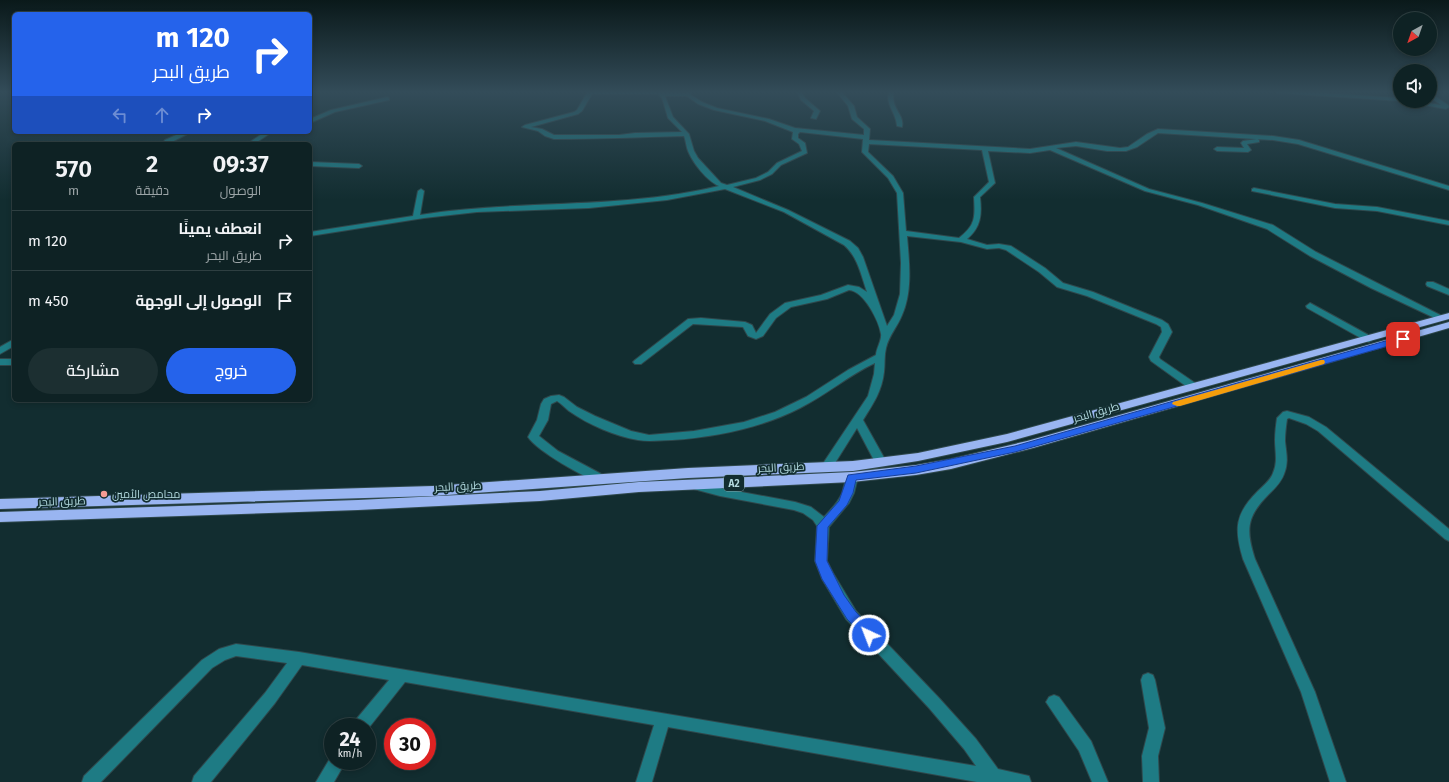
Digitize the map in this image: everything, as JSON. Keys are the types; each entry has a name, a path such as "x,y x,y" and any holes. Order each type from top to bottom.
{"highway":[{"name":"طريق البحر","path":"474,494 601,479 688,473 826,468 918,458 1007,438 1369,339 1447,320"},
{"name":"طريق البحر","path":"0,517 474,494 540,496 639,487 852,477 909,471 944,465 1028,445 1447,320"},
{"name":"طريق البحر","path":"0,504 332,500"}],"street":[{"path":"527,127 540,130 551,136 618,137 635,135 686,134"},
{"path":"682,127 686,134 691,152 713,179 727,188 786,211 853,247 859,257 876,310 886,335"},
{"path":"788,127 798,131 865,140 1030,151 1052,149 1062,145 1077,144 1112,149 1126,149 1135,146 1152,133 1158,131 1272,138 1299,142 1449,188"},
{"path":"826,468 873,396 879,374 881,349 886,335 898,315 904,294 905,263 902,205 897,186 887,172 867,156 865,152 867,129 865,127"},
{"path":"312,234 416,217 477,210 589,206 667,198 727,188 758,179 770,173 779,164 805,152 802,143 795,139 795,133 798,131"},
{"path":"167,142 184,134"},
{"path":"253,142 266,134"},
{"path":"1216,149 1248,150 1244,143 1245,142 1272,140 1272,138"},
{"path":"961,240 973,230 978,221 977,197 992,183 985,149"},
{"path":"1052,149 1064,156 1147,190 1200,204 1270,227 1313,254 1374,286 1447,320"},
{"path":"312,164 359,166"},
{"path":"1254,190 1335,206 1377,209 1449,223"},
{"path":"416,217 421,191"},
{"path":"903,233 961,240 987,247 1004,247 1014,251 1060,285 1097,297 1149,317 1165,326 1167,332 1154,357 1156,361 1194,387"},
{"path":"1430,284 1449,292"},
{"path":"638,362 691,321 745,325 749,327 751,334 756,336 760,334 773,316 788,305 824,296 848,287 861,291 876,310"},
{"path":"1310,306 1369,339"},
{"path":"0,351 12,343"},
{"path":"601,479 535,440 533,436 534,431 540,426 544,407 549,401 556,398 561,399 570,407 582,414 625,434 650,438 700,433 766,419 785,412 812,399 834,382 880,357"},
{"path":"0,362 12,362"},
{"path":"1338,782 1308,692 1249,559 1243,542 1244,516 1250,505 1274,482 1281,469 1282,454 1280,439 1282,418 1287,414 1311,421 1449,536"},
{"path":"858,420 881,463"},
{"path":"823,526 843,503 848,493 852,477"},
{"path":"694,485 710,490 795,506 807,510 817,517 823,526 821,561 827,575 851,615 934,703 970,744 994,779"},
{"path":"90,782 217,656 227,651 236,650 299,658 663,719 994,779 1023,782"},
{"path":"200,782 270,698 299,658"},
{"path":"367,718 401,676"},
{"path":"1148,680 1157,728 1150,756 1151,782"},
{"path":"1054,702 1085,746 1100,782"},
{"path":"644,782 663,719"},
{"path":"324,782 332,770"}],"slow traffic":[{"path":"1177,404 1321,362"}],"place":[{"name":"محامص الأمين","path":"104,494"}],"route":[{"path":"869,635 851,615 839,598 821,561 823,526 843,503 848,493 852,477 916,470 951,464 1015,449 1403,339"}]}
